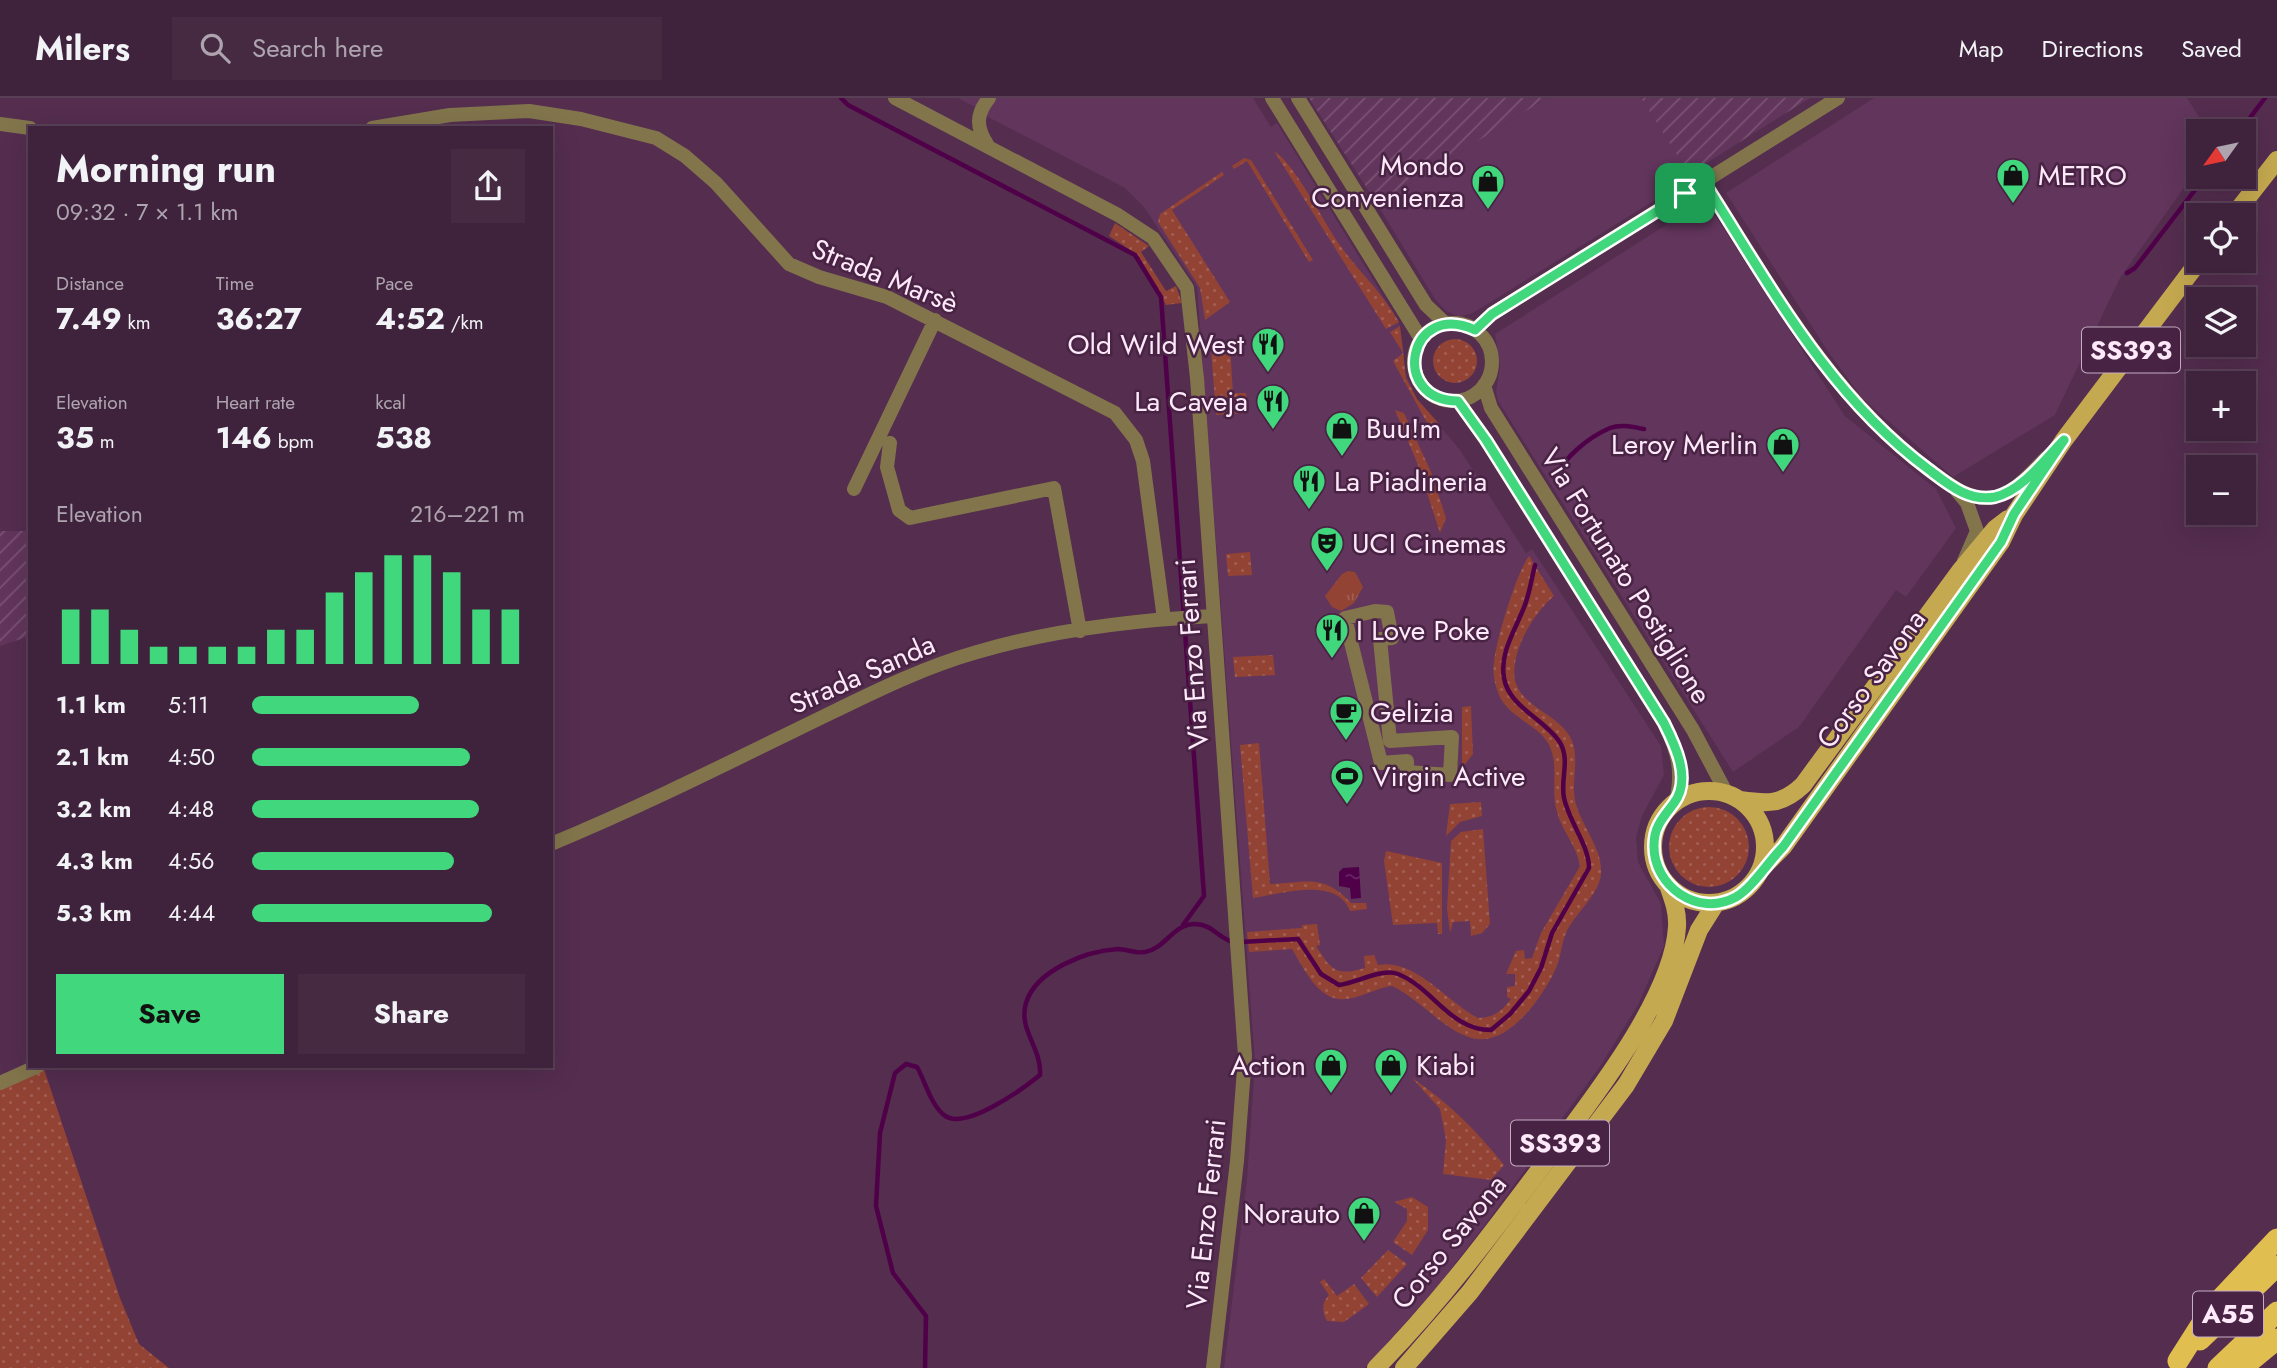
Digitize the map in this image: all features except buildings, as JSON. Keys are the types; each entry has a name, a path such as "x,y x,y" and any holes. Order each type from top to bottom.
{"highway":[{"path":"2175,1364 2211,1309 2277,1239"},
{"name":"A55","path":"2175,1364 2277,1266"},
{"name":"A55","path":"2218,1368 2277,1312"},
{"path":"2242,1368 2277,1339"}],"main road":[{"path":"2243,203 2277,160"},
{"name":"Corso Savona","path":"1404,1368 1470,1292 1626,1085 1664,1021 1699,930 1716,903 1747,889 1762,867 1783,847 2001,542 2014,514 2064,440 2190,273"},
{"name":"Corso Savona","path":"1376,1368 1473,1258 1605,1082 1630,1043 1663,977 1677,929 1676,910 1668,885 1654,857 1653,841 1665,813 1676,802 1692,793 1710,790 1768,804 1781,802 1804,785 1960,571 1995,529 2014,514"},
{"path":"1734,797 1754,813 1763,830 1766,849 1762,867"},
{"path":"1668,885 1682,896 1699,902 1716,903"}],"street":[{"name":"Via Enzo Ferrari","path":"895,98 1115,213 1153,238 1187,288 1197,378 1237,930 1244,1085 1213,1368"},
{"path":"988,145 979,131 978,117 989,98"},
{"path":"1272,98 1422,339"},
{"path":"1298,98 1426,305 1446,324"},
{"path":"1475,330 1492,314 1838,98"},
{"name":"Strada Marsè","path":"384,126 450,115 529,111 581,119 656,138 685,156 716,183 789,264 819,277 887,297 1115,414 1128,425 1143,461 1169,619"},
{"path":"0,124 28,128"},
{"path":"1704,182 1833,380 1902,449 1956,490 1967,503 1977,531 1960,571"},
{"path":"854,489 935,320"},
{"path":"1446,324 1464,325 1475,330 1489,347 1492,360 1484,385 1468,398 1458,401 1431,394 1419,381 1415,355 1422,339 1437,326 1446,324"},
{"name":"Via Fortunato Postiglione","path":"1484,385 1491,408 1734,797"},
{"name":"Via Fortunato Postiglione","path":"1458,401 1486,440 1664,723 1679,752 1681,768 1676,802"},
{"path":"1956,490 1982,497 1996,496 2012,489 2064,440"},
{"path":"890,443 887,467 899,510 910,517 1054,488 1080,631"},
{"path":"1375,611 1387,612 1392,638 1380,639 1390,741 1452,737 1450,775 1407,772 1407,761 1381,763 1345,618 1375,611"},
{"name":"Strada Sanda","path":"553,843 629,812 913,674 977,652 1080,631 1213,616"},
{"path":"0,1083 34,1068"}],"shaded area":[{"path":"958,98 1253,98 1271,127 1277,123 1399,322 1404,353 1403,368 1417,399 1460,450 1526,553 1532,549 1661,746 1664,775 1642,816 1636,837 1638,862 1661,904 1664,946 1638,1005 1601,1065 1488,1221 1438,1286 1365,1368 1224,1368 1247,1179 1255,1062 1197,287 1144,207 1125,188 984,115 983,111"},
{"path":"1309,98 1547,98 1377,204"},
{"path":"1547,98 1641,98 1689,174 1676,187 1473,313 1459,317 1446,311 1435,299 1377,204"},
{"path":"1641,98 1810,98 1689,174"},
{"path":"1874,98 2187,98 2200,119 2186,119 2186,185 2120,278 2055,415 1953,477 1863,399 1829,353 1726,193"},
{"path":"1705,200 1845,416 1936,489 1956,528 1906,597 1896,590 1799,727 1733,772 1498,401 1496,392 1500,366 1495,334"},
{"path":"0,531 28,531 28,637 0,646"}],"green space":[{"path":"1274,151 1291,168 1339,244 1399,322 1386,329"},
{"path":"1244,158 1251,160 1313,260 1309,262 1247,161 1234,169 1232,166"},
{"path":"1222,172 1224,175 1172,210 1230,302 1205,320 1200,288 1158,222 1160,214"},
{"path":"1115,223 1149,246 1141,252 1166,291 1176,286 1182,303 1166,305 1138,255 1109,236"},
{"path":"1400,326 1406,378 1417,399 1441,426 1431,430 1393,361 1403,353 1390,332"},
{"path":"1455,339 1464,340 1471,345 1476,352 1476,370 1471,377 1464,382 1455,383 1446,382 1439,377 1434,370 1433,361 1434,352 1439,345 1446,340"},
{"path":"1230,347 1233,393 1246,393 1248,413 1216,415 1211,350"},
{"path":"1395,410 1404,413 1431,472 1446,518 1440,533 1418,465"},
{"path":"1250,552 1252,575 1228,576 1226,554"},
{"path":"1529,556 1554,596 1539,612 1525,634 1516,657 1515,680 1525,698 1560,724 1572,741 1575,756 1574,796 1579,813 1596,847 1601,874 1596,889 1566,933 1553,975 1537,1001 1515,1025 1490,1038 1477,1039 1456,1031 1392,986 1352,998 1331,997 1317,987 1292,949 1249,952 1247,932 1302,928 1302,925 1317,924 1320,945 1316,946 1335,969 1347,972 1365,968 1364,956 1374,955 1378,965 1392,965 1418,974 1478,1018 1497,1013 1511,999 1507,997 1507,987 1515,986 1515,974 1506,974 1516,951 1524,950 1525,959 1532,958 1541,933 1580,866 1555,804 1552,751 1538,731 1506,706 1499,695 1494,677 1503,624 1518,577"},
{"path":"1355,572 1363,587 1354,603 1341,611 1332,607 1325,596 1342,574"},
{"path":"1273,655 1275,675 1235,677 1233,657"},
{"path":"1471,706 1473,754 1462,768 1462,707"},
{"path":"1259,743 1270,884 1323,884 1332,887 1351,903 1366,903 1367,909 1350,911 1343,900 1321,890 1293,891 1253,898 1240,745"},
{"path":"1481,802 1482,816 1460,822 1446,836 1450,804"},
{"path":"1709,807 1724,810 1737,819 1746,832 1749,847 1746,862 1737,875 1724,884 1709,887 1694,884 1681,875 1672,862 1669,847 1672,832 1681,819 1694,810"},
{"path":"1483,829 1490,924 1482,933 1471,936 1470,921 1453,922 1450,933 1447,908 1451,841 1461,832"},
{"path":"1386,851 1442,863 1442,934 1438,934 1437,923 1393,925 1384,861"},
{"path":"44,1069 120,1298 139,1344 169,1368 0,1368 0,1089"},
{"path":"1412,1078 1461,1118 1504,1165 1491,1180 1443,1174 1446,1140 1440,1109"},
{"path":"1412,1197 1428,1207 1428,1230 1412,1255 1393,1242 1407,1221 1407,1209 1394,1202"},
{"path":"1388,1250 1407,1264 1377,1297 1361,1278"},
{"path":"1324,1279 1337,1296 1354,1284 1369,1304 1344,1322 1327,1321 1323,1308 1329,1295 1320,1282"}],"water":[{"path":"1359,867 1361,898 1351,899 1350,888 1339,886 1339,872 1343,868"}],"waterway":[{"path":"841,98 848,105 1135,255 1161,297 1204,896 1183,925"},
{"path":"2249,119 2265,98"},
{"path":"2127,273 2135,268 2196,189"},
{"path":"1555,478 1571,455 1602,432 1618,426 1644,429"},
{"path":"1241,942 1298,939 1321,974 1339,985 1377,974 1398,974 1422,989 1453,1016 1477,1028 1491,1030 1510,1014 1529,991 1541,968 1552,933 1589,868 1586,851 1564,798 1565,762 1559,741 1512,697 1504,678 1504,658 1526,602 1535,565"},
{"path":"925,1368 926,1316 893,1273 876,1206 880,1133 895,1073 906,1064 917,1067 932,1099 944,1115 953,1119 979,1113 1008,1098 1040,1075 1038,1056 1027,1031 1024,1013 1032,991 1051,972 1077,958 1105,951 1152,950 1187,925 1206,926 1233,942"}],"place":[{"name":"METRO","path":"2013,205"},
{"name":"Mondo Convenienza","path":"1488,211"},
{"name":"Old Wild West","path":"1268,374"},
{"name":"La Caveja","path":"1273,431"},
{"name":"Buu!m","path":"1342,458"},
{"name":"Leroy Merlin","path":"1783,474"},
{"name":"La Piadineria","path":"1309,511"},
{"name":"UCI Cinemas","path":"1327,573"},
{"name":"I Love Poke","path":"1332,660"},
{"name":"Gelizia","path":"1346,742"},
{"name":"Virgin Active","path":"1347,806"},
{"name":"Action","path":"1331,1095"},
{"name":"Kiabi","path":"1391,1095"},
{"name":"Norauto","path":"1364,1243"}],"route":[{"path":"1704,182 1833,380 1854,404 1902,449 1956,490 1970,496 1982,497 1996,496 2012,489 2064,440 2014,514 2001,542 1783,847 1762,867 1747,889 1735,897 1716,903 1699,902 1682,896 1668,885 1659,872 1654,857 1653,841 1657,826 1676,802 1680,783 1679,752 1664,723 1486,440 1458,401 1439,398 1424,388 1415,372 1414,364 1417,346 1428,332 1437,326 1455,323 1475,330 1492,314 1685,193 1704,182"}]}
